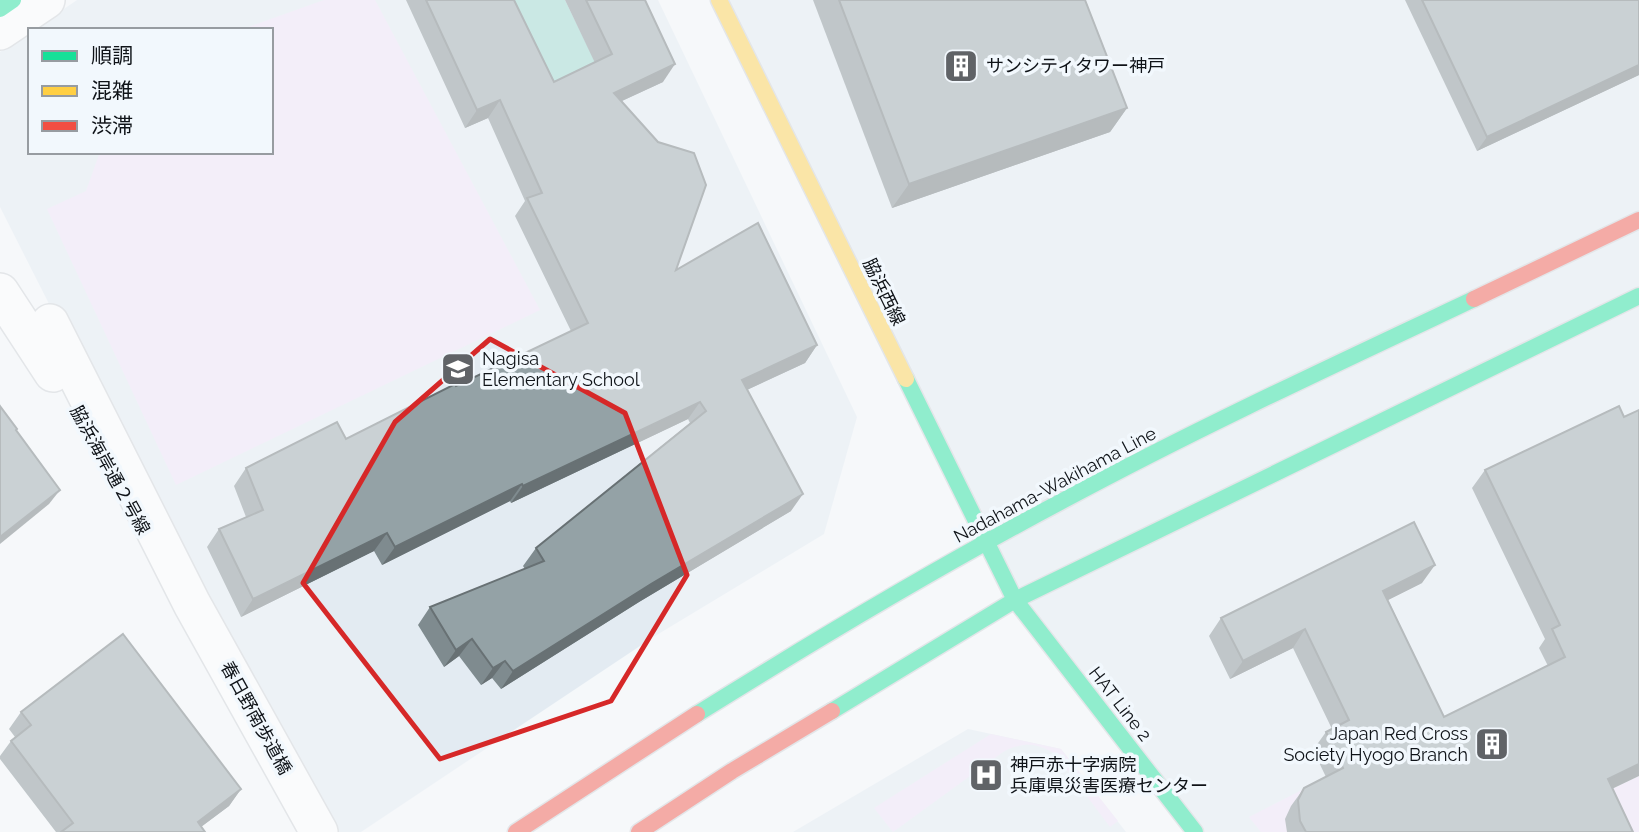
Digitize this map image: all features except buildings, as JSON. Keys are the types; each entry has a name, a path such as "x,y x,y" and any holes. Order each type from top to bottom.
{"main road":[{"path":"0,9 13,0"},
{"name":"脇浜西線","path":"719,0 1015,600"},
{"name":"Nadahama-Wakihama Line","path":"516,832 657,737 827,632 985,543 1145,458 1639,220"},
{"path":"639,832 732,771 1015,600 1639,296"},
{"name":"HAT Line 2","path":"1015,600 1195,832"}],"street":[{"path":"0,31 46,0"},
{"name":"脇浜海岸通２号線","path":"0,292 98,441 184,609 192,604"},
{"name":"春日野南歩道橋","path":"50,323 192,604 319,832"}],"highlighted area":[{"path":"490,339 625,413 687,575 611,701 440,759 303,583 395,422"}],"shaded area":[{"name":"Nagisa Elementary School","path":"77,0 658,0 857,417 824,534 655,636 361,832 334,832 204,610 0,207 0,52 28,33 28,154 273,154 273,28 36,28"},
{"path":"324,0 375,0 540,310 176,485 47,209 86,191 99,154 273,154 273,28 246,28"},
{"path":"493,0 565,0 600,72 542,100"},
{"path":"719,0 1639,0 1639,832 1195,832 1015,600"},
{"path":"1534,672 1539,681 1286,818 1287,832 1261,832 1249,817"},
{"name":"神戸赤十字病院 兵庫県災害医療センター","path":"968,729 1061,749 1126,832 793,832"},
{"path":"991,734 1061,749 1118,821 1110,827 1056,755 1043,748 1023,745 1003,752 893,832 874,808"},
{"path":"1639,776 1639,832 1626,832 1606,792"}],"traffic: fast":[{"path":"0,9 13,0"},
{"path":"832,711 1015,600 1639,296"},
{"path":"697,714 879,604 1114,473 1474,299"},
{"path":"906,379 1015,600 1195,832"}],"traffic: slow":[{"path":"719,0 906,379"}],"traffic: jam":[{"path":"1474,299 1639,220"},
{"path":"639,832 732,771 832,711"},
{"path":"516,832 697,714"}],"place":[{"name":"サンシティタワー神戸","path":"961,66"},
{"name":"Nagisa Elementary School","path":"458,369"},
{"name":"Japan Red Cross Society Hyogo Branch","path":"1492,744"},
{"name":"神戸赤十字病院 兵庫県災害医療センター","path":"986,775"}]}
